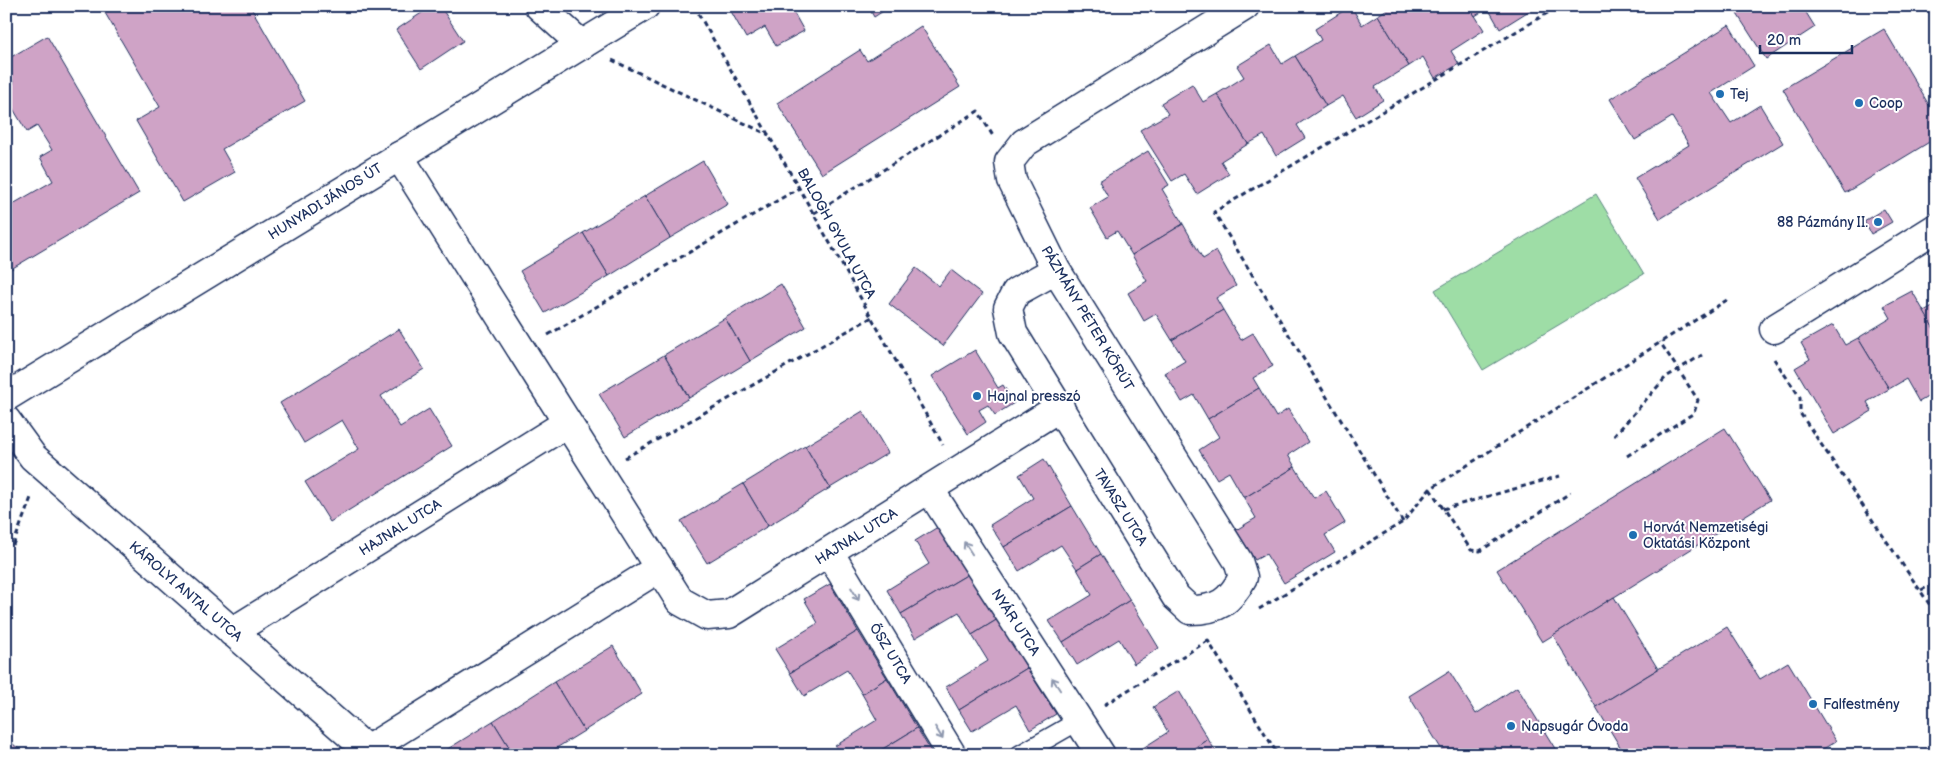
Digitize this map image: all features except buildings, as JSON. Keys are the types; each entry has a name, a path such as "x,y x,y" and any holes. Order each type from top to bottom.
{"street":[{"path":"539,6 582,45"},
{"name":"HUNYADI JÁNOS ÚT","path":"6,397 645,6"},
{"path":"1010,162 1024,143 1245,6"},
{"name":"HAJNAL UTCA","path":"398,156 680,601 707,616 730,614 1060,407"},
{"name":"PÁZMÁNY PÉTER KÖRÚT","path":"1010,162 1012,181 1056,270 1238,561 1242,577 1236,591 1223,603 1208,610 1190,610"},
{"path":"1772,340 1936,228"},
{"name":"TAVASZ UTCA","path":"1056,270 1016,292 1008,308 1013,332 1176,597 1190,610"},
{"name":"KÁROLYI ANTAL UTCA","path":"6,420 33,457 370,752"},
{"name":"HAJNAL UTCA","path":"232,632 567,423"},
{"name":"NYÁR UTCA","path":"930,490 1101,755"},
{"name":"ŐSZ UTCA","path":"829,552 952,755"},
{"path":"370,752 659,568"}],"lane":[{"path":"1019,755 1080,720"}],"path":[{"name":"BALOGH GYULA UTCA","path":"694,6 814,213 958,472"},
{"path":"1559,6 1214,212 1403,522 1430,489 1730,298"},
{"path":"582,45 769,135"},
{"path":"814,213 978,111 1010,162"},
{"path":"521,350 799,188"},
{"path":"598,473 872,317"},
{"path":"1772,340 1800,397 1800,413 1936,614"},
{"path":"1626,456 1694,414 1698,400 1660,342"},
{"path":"1614,436 1666,377 1702,355"},
{"path":"13,545 34,491 33,457"},
{"path":"1443,509 1560,476"},
{"path":"1430,489 1471,550 1480,551 1570,493"},
{"path":"1921,590 1936,583"},
{"path":"1190,610 1278,755"}],"green space":[{"path":"1596,194 1644,274 1483,370 1435,290"}],"place":[{"name":"Tej","path":"1720,94"},
{"name":"Coop","path":"1859,103"},
{"name":"88 Pázmány II.","path":"1878,222"},
{"name":"Hajnal presszó","path":"977,396"},
{"name":"Horvát Nemzetiségi Oktatási Központ","path":"1633,535"},
{"name":"Falfestmény","path":"1813,704"},
{"name":"Napsugár Óvoda","path":"1511,726"}]}
